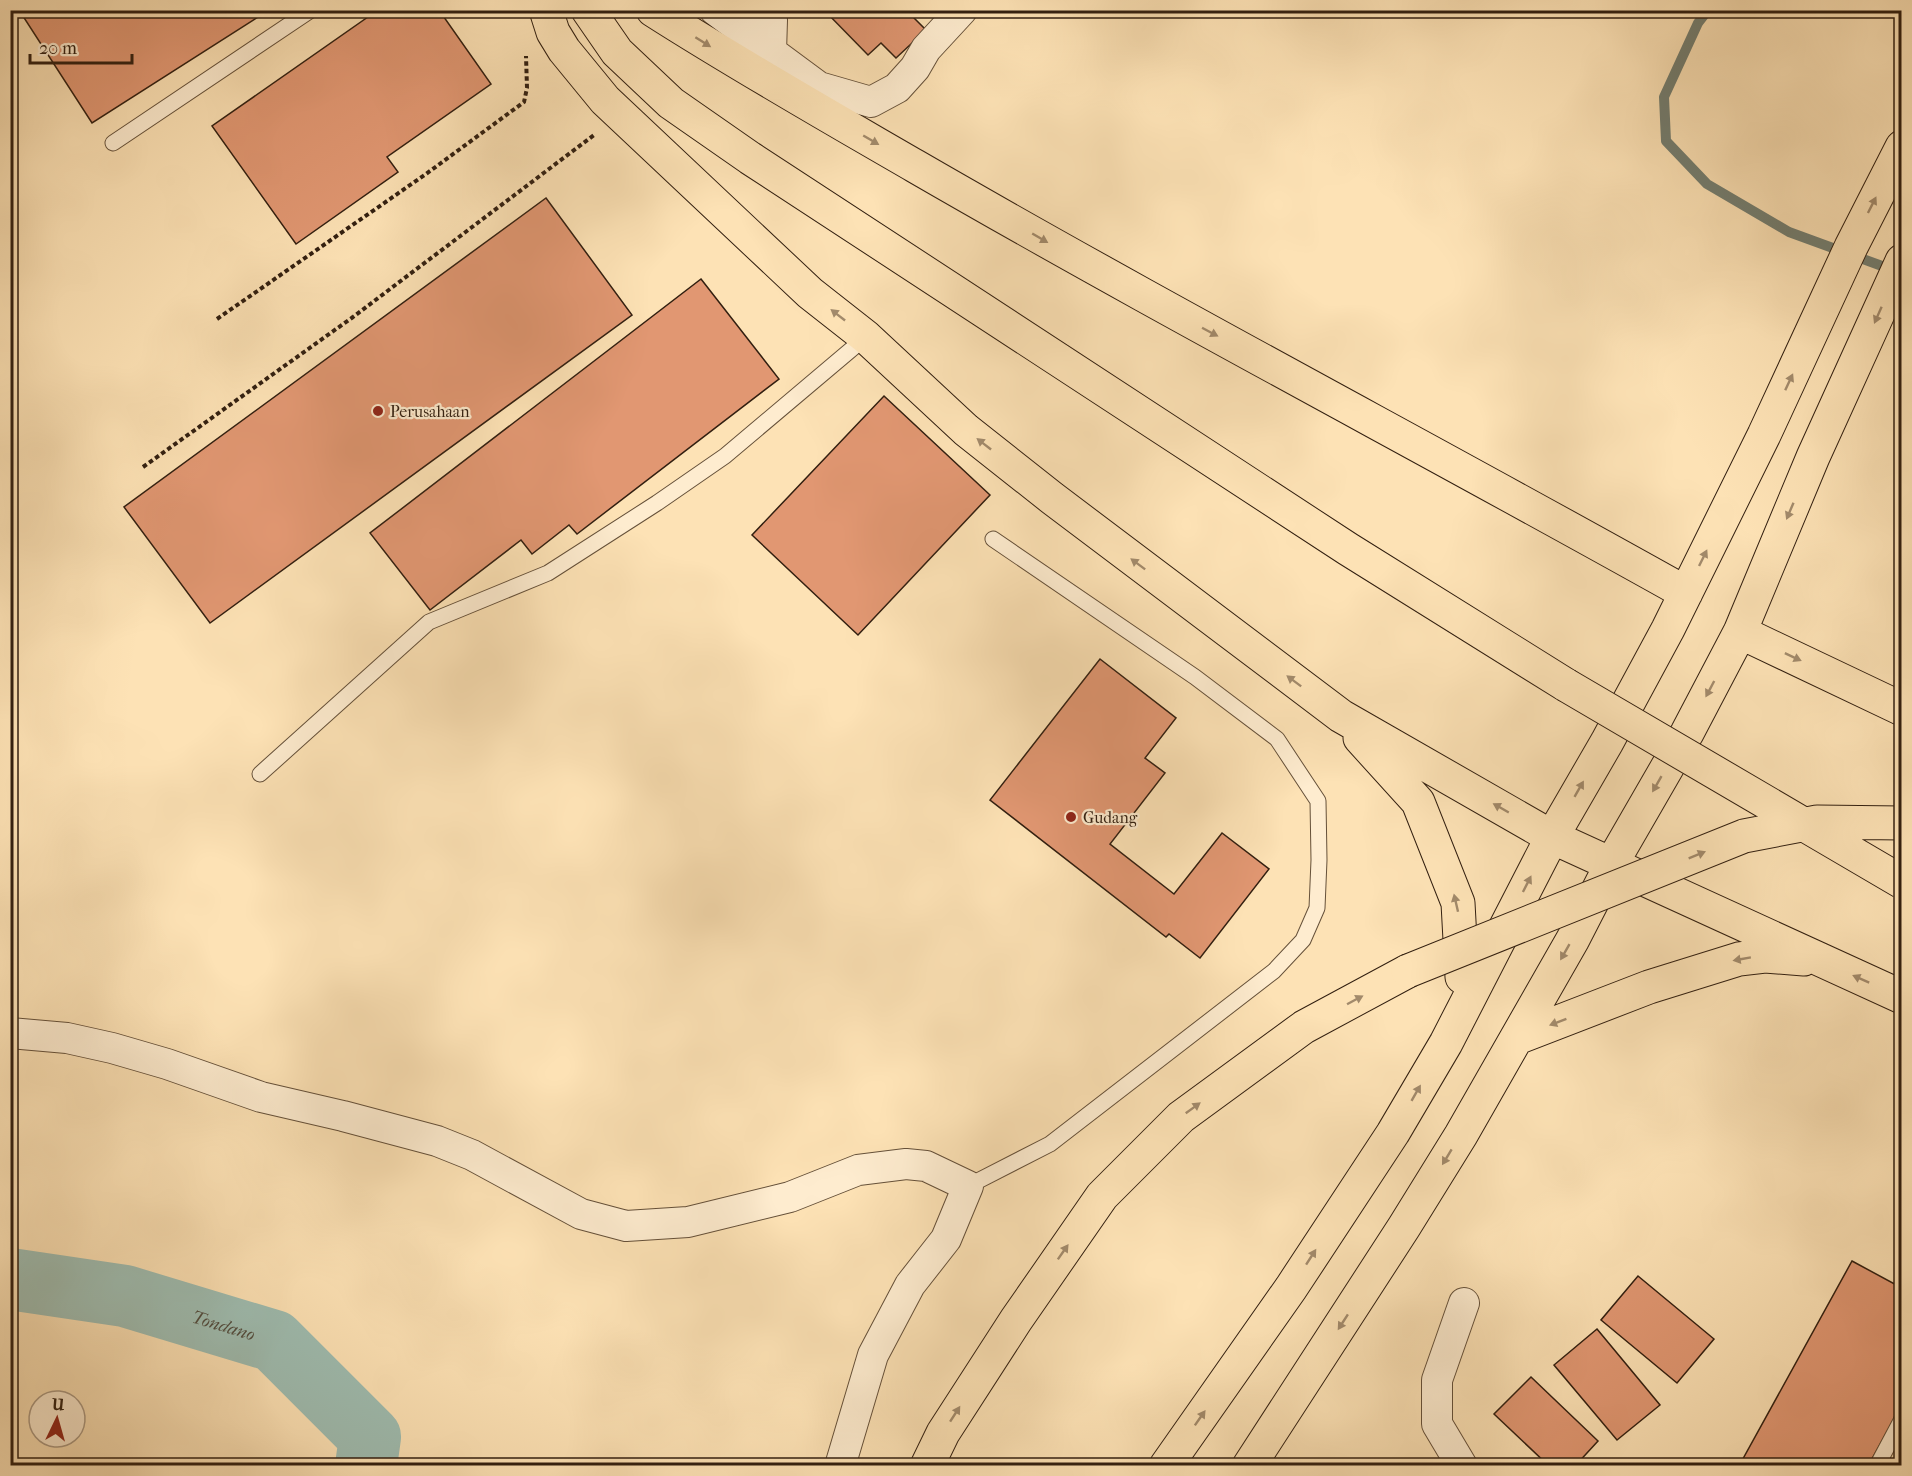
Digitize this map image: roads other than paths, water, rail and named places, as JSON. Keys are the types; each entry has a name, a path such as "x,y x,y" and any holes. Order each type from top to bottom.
{"highway":[{"path":"588,10 617,52 671,103 750,158 1348,549 1566,685 1902,882"},
{"path":"653,10 716,50 1058,248 1686,593"},
{"path":"546,11 553,32 564,50 605,100 810,293 866,338 974,437 1341,716 1551,837 1902,997"},
{"path":"1166,1466 1291,1288 1393,1133 1446,1043 1551,837 1607,742 1686,593 1764,435 1851,247 1902,147"},
{"path":"1249,1466 1404,1227 1517,1038 1573,939 1612,863 1687,733 1740,632 1814,457 1902,261"},
{"path":"1740,632 1902,709"},
{"path":"1341,716 1418,802 1458,903 1462,982 1446,1043"},
{"path":"927,1466 943,1433 1016,1320 1102,1196 1181,1117 1304,1027 1408,971 1744,836 1817,822 1902,823"},
{"path":"1517,1038 1649,987 1739,959 1765,956 1821,960"}],"street":[{"path":"715,10 819,87 871,102 897,88 915,68 926,49 962,10"},
{"path":"761,10 772,20 771,52"},
{"path":"10,1033 67,1038 112,1048 167,1064 261,1097 437,1141 472,1155 580,1214 626,1226 688,1222 790,1197 858,1170 906,1164 926,1166 968,1185 946,1239 910,1285 873,1355 840,1466"},
{"path":"1461,1466 1437,1424 1437,1380 1464,1304"}],"lane":[{"path":"113,143 311,10"},
{"path":"260,774 429,622 548,573 725,456 866,338"},
{"path":"968,1185 1050,1144 1274,971 1303,940 1317,908 1319,860 1318,801 1277,739 1195,677 993,539"},
{"path":"1877,1466 1902,1419"}],"waterway":[{"path":"1708,10 1698,23 1664,97 1666,141 1707,184 1789,232 1893,270"},
{"name":"Tondano","path":"10,1279 125,1296 274,1341 370,1437 366,1466"}],"place":[{"name":"Perusahaan","path":"378,411"},
{"name":"Gudang","path":"1071,817"}]}
